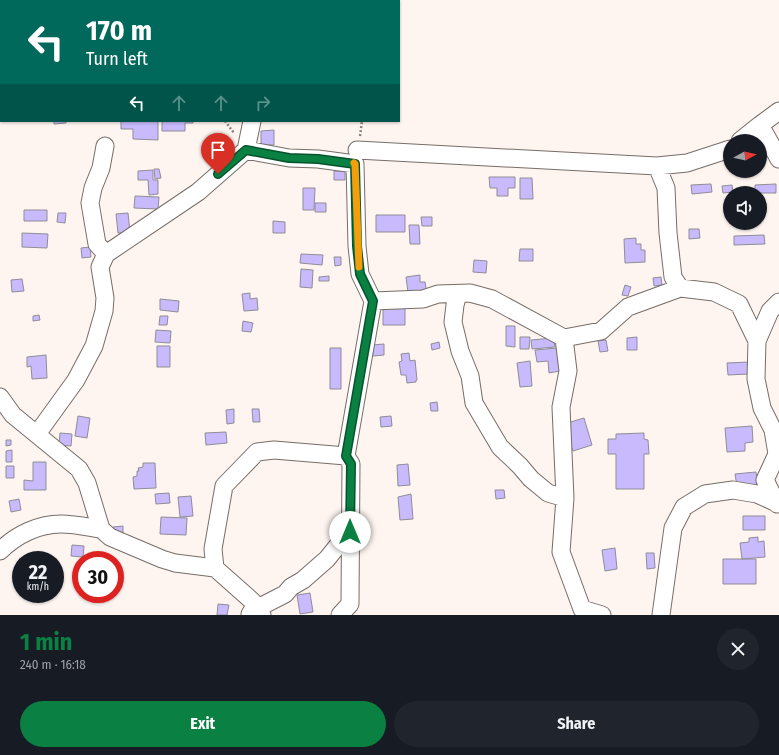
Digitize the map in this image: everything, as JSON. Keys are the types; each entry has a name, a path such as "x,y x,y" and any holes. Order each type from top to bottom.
{"street":[{"path":"749,134 779,111"},
{"path":"37,434 76,380 94,346 104,311 105,298 100,267 106,254 198,192 246,150 252,122"},
{"path":"760,125 779,159"},
{"path":"105,146 101,168 93,188 90,203 97,244 106,254"},
{"path":"246,150 289,158 318,159 355,164 357,246 360,274 373,301 346,456 351,464 347,611"},
{"path":"357,150 657,166 687,163 723,151"},
{"path":"657,166 666,188 672,277 680,288"},
{"path":"373,301 424,299 438,294 470,294 492,299 564,338 601,331 628,307 680,288 714,292 738,304 758,341"},
{"path":"458,294 453,322 460,351 470,376 474,402 500,447 531,479 548,493 565,498"},
{"path":"778,504 765,480 777,454 773,430 762,408 756,379 758,341 770,311 779,302"},
{"path":"564,338 568,372 561,407 565,498 561,552 582,609 602,615"},
{"path":"0,397 13,415 79,468 87,483 102,529 110,537 175,563 215,568 251,600 256,613 303,580 327,559 350,532"},
{"path":"215,568 213,549 224,486 257,452 274,450 346,456"},
{"path":"660,615 673,528 684,508 705,494 733,490 757,494 778,504"},
{"path":"0,551 10,540 27,531 44,526 61,524 102,529"}],"building":[{"path":"54,122 66,122 66,123 54,124"},
{"path":"121,122 158,122 158,140 133,139 133,129 121,129"},
{"path":"162,122 193,122 185,123 185,131 162,131"},
{"path":"274,130 274,145 261,145 261,131"},
{"path":"154,169 159,169 161,178 155,179"},
{"path":"153,170 153,180 158,180 158,194 149,195 148,180 138,180 138,171"},
{"path":"334,171 345,171 345,180 334,180"},
{"path":"489,177 515,177 515,188 508,188 508,196 497,196 497,188 490,188"},
{"path":"520,178 532,178 533,199 520,199"},
{"path":"711,184 712,192 692,194 691,185"},
{"path":"776,184 776,193 767,193 767,186 755,185"},
{"path":"303,188 315,188 314,210 303,210"},
{"path":"135,196 159,197 158,209 134,208"},
{"path":"315,203 326,203 326,212 315,212"},
{"path":"24,210 47,210 47,221 24,221"},
{"path":"58,213 66,213 65,223 57,222"},
{"path":"128,213 130,232 118,233 116,214"},
{"path":"376,215 405,215 405,232 376,232"},
{"path":"421,217 432,217 432,226 422,226"},
{"path":"273,221 285,222 285,233 273,233"},
{"path":"409,225 419,225 420,244 410,244"},
{"path":"689,229 699,229 700,238 689,239"},
{"path":"22,233 48,234 47,248 22,247"},
{"path":"764,235 765,244 734,245 734,236"},
{"path":"636,238 636,244 641,244 641,250 645,250 645,262 625,263 624,239"},
{"path":"90,247 91,257 82,258 81,248"},
{"path":"520,249 533,249 533,261 519,261"},
{"path":"301,254 323,255 322,265 300,263"},
{"path":"334,257 341,257 341,265 335,266"},
{"path":"474,260 487,261 486,273 473,272"},
{"path":"301,269 313,270 312,288 300,287"},
{"path":"420,275 420,282 425,282 427,294 409,300 406,277"},
{"path":"329,276 329,281 319,281 319,277"},
{"path":"661,277 662,285 654,286 653,278"},
{"path":"22,279 24,291 12,292 11,280"},
{"path":"625,285 631,287 628,296 622,295"},
{"path":"250,293 250,299 257,298 258,310 244,311 242,294"},
{"path":"160,299 179,301 178,312 160,310"},
{"path":"383,303 405,303 405,325 383,325"},
{"path":"39,315 40,320 33,321 33,316"},
{"path":"160,316 168,316 167,325 159,325"},
{"path":"243,321 253,323 251,332 242,331"},
{"path":"506,326 515,326 515,347 506,346"},
{"path":"156,330 171,331 170,343 155,342"},
{"path":"520,337 530,337 529,349 520,349"},
{"path":"637,337 637,350 627,350 627,338"},
{"path":"553,338 555,347 532,349 531,340"},
{"path":"606,340 608,351 600,352 598,341"},
{"path":"439,342 440,348 432,350 431,344"},
{"path":"384,344 384,355 373,356 372,345"},
{"path":"157,346 170,346 170,367 157,367"},
{"path":"330,348 341,348 341,389 330,389"},
{"path":"557,348 560,371 549,373 548,361 537,362 535,350"},
{"path":"409,353 410,361 415,360 417,380 416,382 407,383 406,375 401,375 399,362 402,361 401,354"},
{"path":"46,355 47,378 32,379 31,366 27,367 27,357"},
{"path":"530,361 532,386 520,387 517,363"},
{"path":"749,362 749,374 728,375 727,363"},
{"path":"437,402 438,411 431,411 430,403"},
{"path":"234,409 234,423 227,424 226,410"},
{"path":"252,409 259,409 260,422 253,422"},
{"path":"78,416 90,418 87,438 75,436"},
{"path":"391,416 392,426 381,427 380,417"},
{"path":"584,418 592,445 573,451 564,424"},
{"path":"752,426 753,442 745,443 745,451 727,452 725,428"},
{"path":"226,432 227,443 206,445 205,433"},
{"path":"60,433 72,434 71,446 59,445"},
{"path":"644,433 644,439 648,440 649,454 644,454 644,489 616,489 616,454 608,454 608,439 616,439 616,434"},
{"path":"6,440 11,440 11,445 6,446"},
{"path":"12,450 12,462 6,462 6,451"},
{"path":"33,462 46,462 46,490 24,490 24,480 33,481"},
{"path":"143,463 155,463 156,488 134,489 133,477 137,476 137,471 139,471 138,468 143,467"},
{"path":"408,464 410,485 398,486 397,465"},
{"path":"6,466 14,466 14,478 6,478"},
{"path":"756,472 758,484 737,486 735,474"},
{"path":"495,490 504,490 505,498 496,499"},
{"path":"169,493 170,503 156,504 155,494"},
{"path":"411,494 413,519 400,520 398,497"},
{"path":"191,496 193,516 180,517 178,497"},
{"path":"19,499 21,510 11,512 9,501"},
{"path":"743,516 765,516 765,530 743,530"},
{"path":"161,517 187,518 186,535 160,534"},
{"path":"123,526 123,534 113,534 113,527"},
{"path":"758,537 758,542 764,541 765,557 742,559 740,543 749,542 749,538"},
{"path":"72,545 84,546 84,551 72,551 71,556"},
{"path":"615,548 617,569 605,571 602,550"},
{"path":"646,553 654,553 655,568 647,569"},
{"path":"723,559 756,559 756,584 723,584"},
{"path":"310,593 313,612 300,614 297,595"},
{"path":"218,604 229,605 227,615 217,615"}],"slow traffic":[{"path":"354,163 359,267"}],"route":[{"path":"218,174 246,150 289,158 318,159 355,164 357,246 360,274 373,301 346,456 351,464 350,532"}]}
